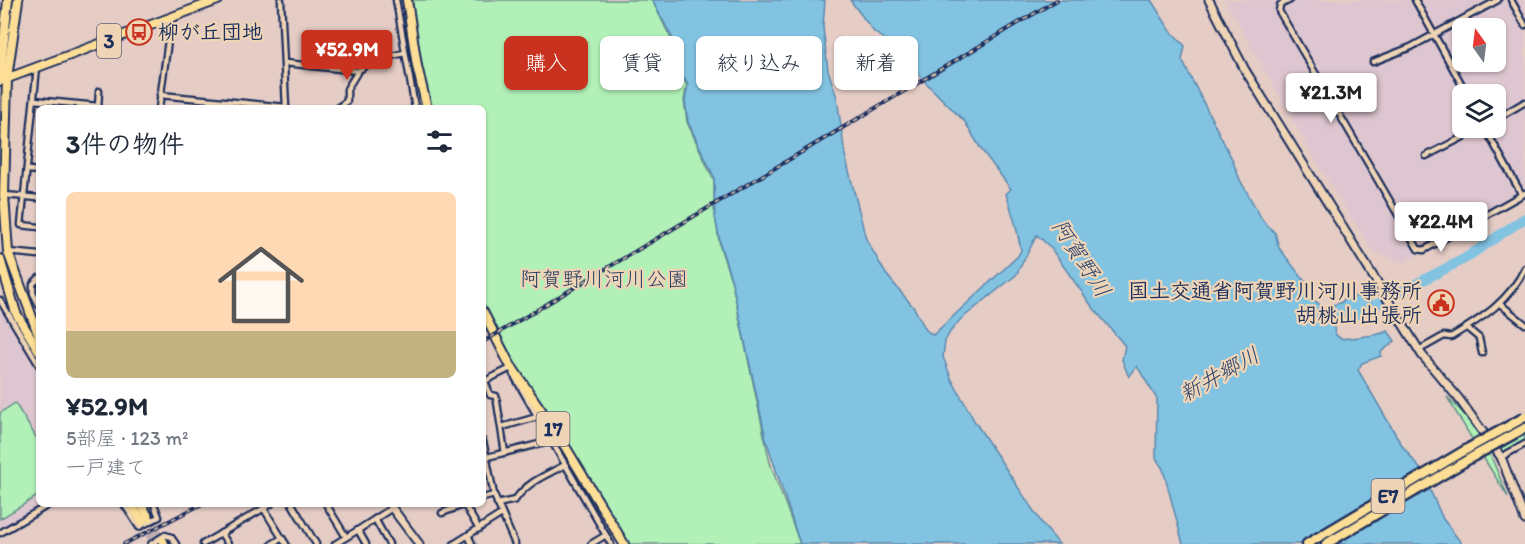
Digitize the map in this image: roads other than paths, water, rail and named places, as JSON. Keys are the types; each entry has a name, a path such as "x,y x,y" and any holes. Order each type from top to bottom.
{"highway":[{"name":"E7","path":"1307,544 1525,417"},
{"name":"E7","path":"1326,544 1525,428"}],"main road":[{"path":"9,0 3,21 4,251 36,329"},
{"path":"2,78 18,0"},
{"name":"3","path":"2,78 218,0"},
{"path":"407,0 417,66 426,105"},
{"path":"0,259 16,313 36,346"},
{"name":"17","path":"486,318 510,366 560,438 624,544"},
{"path":"134,507 145,519 142,507"}],"street":[{"path":"281,0 286,105"},
{"path":"396,0 414,105"},
{"path":"1209,0 1245,70 1419,350 1501,457 1525,520"},
{"path":"1290,0 1281,5 1279,11 1418,249 1424,250 1523,194 1489,138"},
{"path":"1415,0 1461,84"},
{"path":"1373,62 1434,35 1498,0"},
{"path":"1511,0 1525,25"},
{"path":"159,105 171,18"},
{"path":"341,105 347,101 347,90 358,71 372,61 404,53"},
{"path":"285,63 358,71"},
{"path":"36,226 21,225 37,67"},
{"path":"98,105 99,91"},
{"path":"160,95 265,105"},
{"path":"34,100 80,105"},
{"path":"1506,113 1525,102"},
{"path":"1426,156 1463,138"},
{"path":"31,143 36,144"},
{"path":"28,170 36,171"},
{"path":"4,195 36,198"},
{"path":"4,251 36,255"},
{"path":"1419,350 1444,336 1451,337 1467,328 1500,304 1514,290 1525,268"},
{"path":"36,281 33,284 36,299"},
{"path":"0,300 36,360"},
{"path":"1500,304 1525,324"},
{"path":"1467,328 1479,338 1482,353"},
{"path":"486,381 510,366 611,544"},
{"path":"486,386 490,395 496,396 505,453"},
{"path":"502,427 537,417"},
{"path":"486,458 551,441"},
{"path":"1501,457 1525,444"},
{"path":"486,462 497,504 515,544"},
{"path":"497,504 515,500 532,482 565,465"},
{"path":"486,497 494,495"},
{"path":"0,533 45,507"},
{"path":"126,507 139,527 159,517 155,507"},
{"path":"203,544 267,507"},
{"path":"294,507 316,544"},
{"path":"328,507 346,537"},
{"path":"335,544 390,507"},
{"path":"392,507 419,544"},
{"path":"442,513 457,507"},
{"path":"467,507 479,529"},
{"path":"264,509 286,544"},
{"path":"454,544 501,515"},
{"path":"375,519 389,544"},
{"path":"358,530 366,544"},
{"path":"221,533 228,544"},
{"path":"151,544 165,535 171,537 176,544"},
{"path":"468,535 472,544"},
{"path":"591,544 606,535"},
{"path":"272,544 282,538"}],"water":[{"name":"阿賀野川","path":"652,0 825,0 823,27 828,70 837,98 845,155 866,239 886,274 914,308 926,330 933,335 1018,256 1021,250 1020,242 1006,194 1011,189 981,149 965,122 918,73 918,36 880,36 850,0 1151,0 1170,30 1185,46 1182,60 1232,159 1240,180 1263,221 1275,233 1279,248 1307,284 1309,296 1324,308 1342,302 1347,295 1370,299 1378,312 1354,312 1334,324 1336,335 1346,339 1377,335 1388,331 1395,341 1381,352 1381,356 1362,363 1358,370 1403,447 1421,470 1443,519 1462,544 1183,544 1163,469 1156,458 1157,399 1137,366 1129,377 1122,360 1125,346 1091,305 1050,247 1037,235 1016,275 960,320 950,332 945,341 943,357 951,378 975,422 1043,525 1059,544 800,544 766,439 732,282 721,247 715,217 714,177 688,122 685,100 688,85 684,79 684,36 671,36"}],"waterway":[{"name":"新井郷川","path":"1337,318 1360,313 1464,259 1525,218"}],"tunnel":[{"path":"149,518 163,541"},
{"path":"142,521 155,544"}],"railway":[{"path":"486,340 1057,0"},
{"path":"124,544 196,507"}],"place":[{"name":"柳が丘団地","path":"139,32"},
{"name":"国土交通省阿賀野川河川事務所 胡桃山出張所","path":"1441,303"}],"park label":[{"name":"阿賀野川河川公園","path":"604,279"}]}
